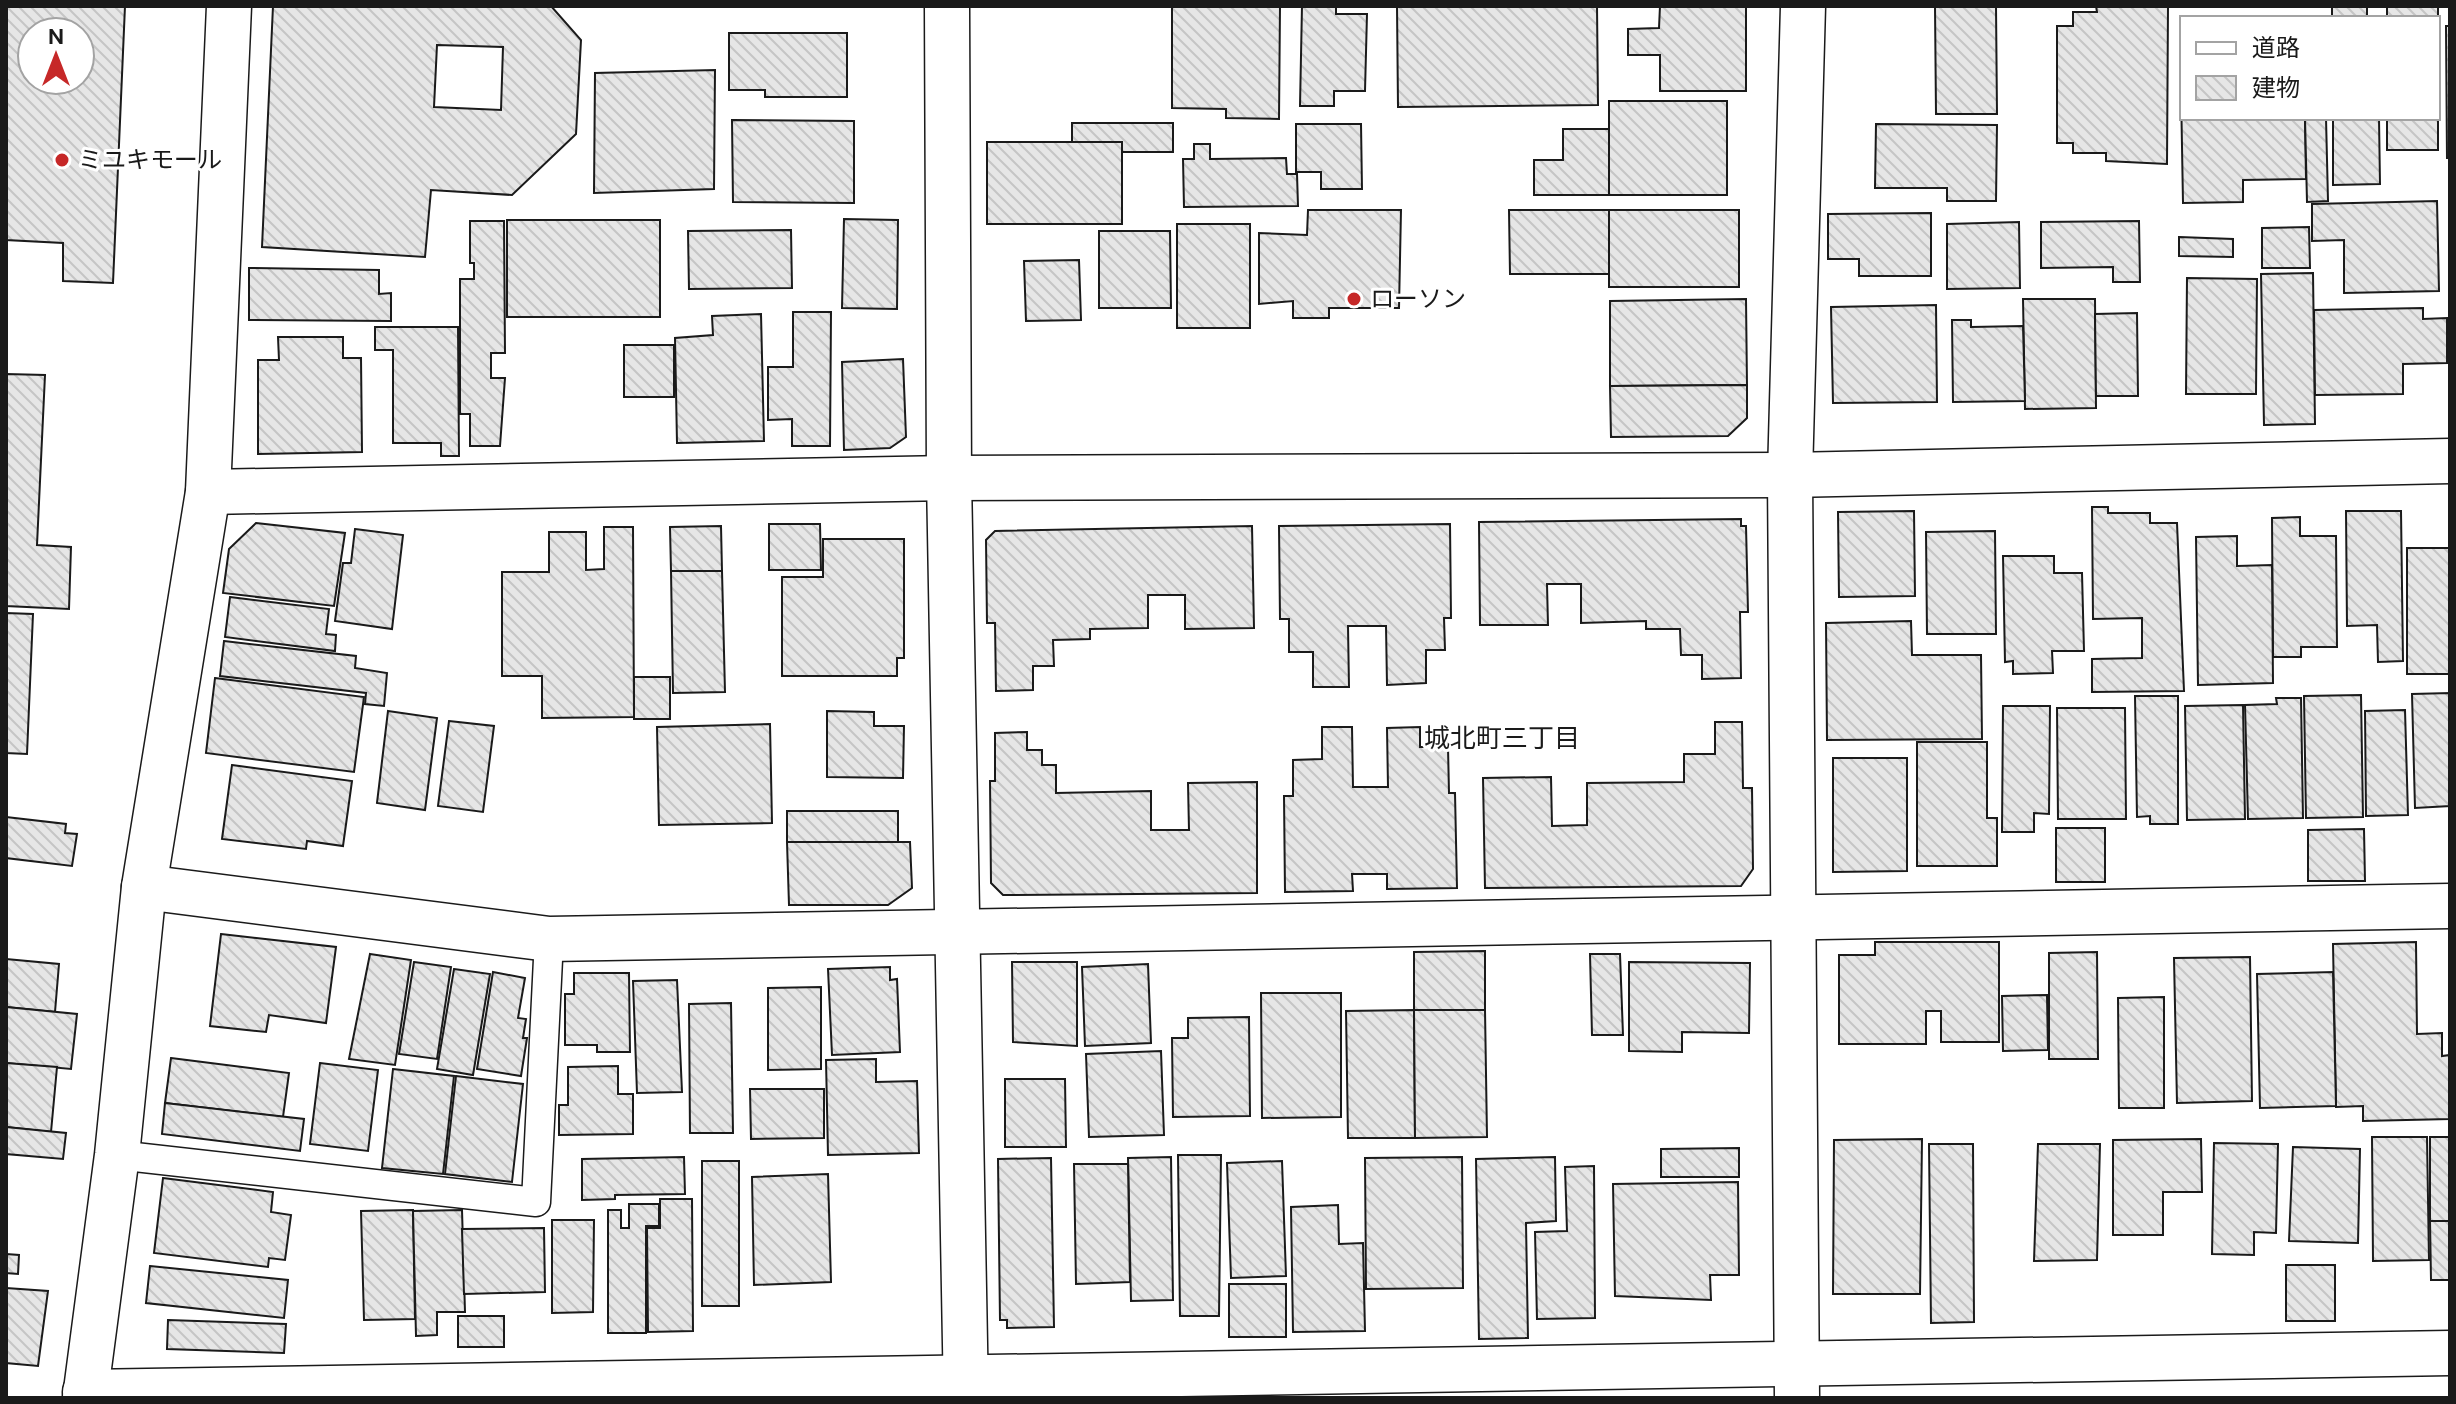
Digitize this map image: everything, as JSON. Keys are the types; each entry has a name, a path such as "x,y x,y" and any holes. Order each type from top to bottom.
{"street":[{"path":"229,6 208,492 144,887 117,1155 85,1395 1797,1381 2450,1353"},
{"path":"947,6 949,478 966,1388"},
{"path":"1797,1381 1790,475 1803,6"},
{"path":"208,492 949,478 1790,475 2450,461"},
{"path":"144,887 549,939 959,929 2450,906"}],"lane":[{"path":"117,1155 536,1202 549,939"}],"building":[{"name":"ミユキモール","path":"6,6 125,6 113,283 63,281 63,243 6,240"},
{"path":"273,6 551,6 581,40 576,134 512,195 431,190 425,257 262,247","holes":["437,45 503,47 501,110 434,107"]},
{"path":"1172,6 1280,6 1279,119 1226,118 1226,109 1172,108"},
{"path":"1302,6 1336,6 1336,14 1367,14 1365,91 1334,91 1334,106 1300,106"},
{"path":"1397,6 1597,6 1598,105 1398,107"},
{"path":"1660,6 1746,6 1746,91 1660,91 1660,55 1628,55 1628,29 1659,28"},
{"path":"1935,6 1996,6 1997,114 1936,114"},
{"path":"2096,6 2168,6 2167,164 2106,161 2106,153 2073,153 2073,143 2057,143 2057,26 2073,26 2073,12 2097,12"},
{"path":"2332,6 2367,6 2367,16 2332,16"},
{"path":"2387,6 2438,6 2438,16 2387,16"},
{"path":"2446,26 2450,26 2450,158 2447,158"},
{"path":"729,33 847,33 847,97 765,97 765,90 729,90"},
{"path":"715,70 714,189 594,193 595,73"},
{"path":"1609,101 1727,101 1727,195 1609,195"},
{"path":"732,120 854,121 854,203 733,202"},
{"path":"2182,120 2305,120 2306,179 2243,180 2243,202 2183,203"},
{"path":"2305,120 2326,120 2328,201 2307,202"},
{"path":"2333,120 2379,120 2380,184 2333,185"},
{"path":"2387,120 2438,120 2438,150 2387,150"},
{"path":"1072,123 1173,123 1173,152 1122,152 1122,142 1072,142"},
{"path":"1296,124 1361,124 1362,189 1321,189 1321,172 1296,172"},
{"path":"1876,124 1997,125 1996,201 1947,201 1947,188 1875,188"},
{"path":"1563,129 1609,129 1609,195 1534,195 1534,160 1563,160"},
{"path":"987,142 1122,142 1122,224 987,224"},
{"path":"1194,144 1210,144 1210,159 1286,158 1287,174 1297,174 1298,206 1184,207 1183,159 1194,159"},
{"path":"2437,201 2439,291 2344,293 2344,240 2312,241 2312,204"},
{"path":"1308,210 1401,210 1399,308 1329,308 1329,318 1293,318 1293,301 1259,304 1259,233 1307,235"},
{"path":"1509,210 1609,210 1609,274 1510,274"},
{"path":"1609,210 1739,210 1739,287 1609,287"},
{"path":"1931,213 1931,276 1859,276 1859,259 1828,259 1828,214"},
{"path":"844,219 898,220 897,309 842,308"},
{"path":"507,220 660,220 660,317 507,317"},
{"path":"470,221 504,221 505,353 491,353 491,378 505,378 500,446 470,446 470,414 460,414 460,279 474,279 474,263 470,263"},
{"path":"2139,221 2140,282 2113,282 2113,267 2041,268 2041,222"},
{"path":"2019,222 2020,288 1947,289 1947,224"},
{"path":"1177,224 1250,224 1250,328 1177,328"},
{"path":"2309,227 2310,268 2262,268 2262,228"},
{"path":"791,230 792,288 689,289 688,231"},
{"path":"1099,231 1170,231 1171,308 1099,308"},
{"path":"2179,237 2233,239 2233,257 2179,256"},
{"path":"1079,260 1081,320 1026,321 1024,261"},
{"path":"249,268 379,270 379,294 391,293 391,321 249,320"},
{"path":"2313,273 2315,424 2264,425 2261,274"},
{"path":"2187,278 2257,279 2256,394 2186,394"},
{"path":"1746,299 1747,385 1610,386 1610,301"},
{"path":"2023,299 2095,299 2096,408 2025,409"},
{"path":"1936,305 1937,402 1833,403 1831,307"},
{"path":"2423,308 2423,319 2447,318 2447,363 2403,364 2403,394 2315,395 2314,310"},
{"path":"793,312 831,312 830,446 792,446 792,419 768,420 768,367 793,367"},
{"path":"2137,313 2138,396 2096,396 2095,314"},
{"path":"761,314 764,441 677,443 675,338 713,335 712,316"},
{"path":"1952,320 1971,320 1971,327 2023,326 2025,401 1953,402"},
{"path":"375,327 458,327 459,456 441,456 441,443 393,443 393,350 375,350"},
{"path":"278,337 343,337 343,358 361,358 362,452 258,454 258,360 279,360"},
{"path":"624,345 674,345 674,397 624,397"},
{"path":"903,359 906,437 890,448 844,450 842,362"},
{"path":"6,374 45,375 37,545 71,547 69,609 6,606"},
{"path":"1747,385 1747,418 1728,436 1611,437 1610,386"},
{"path":"2092,507 2108,507 2108,513 2150,513 2150,523 2177,523 2184,691 2092,692 2092,659 2142,658 2142,618 2093,619"},
{"path":"1914,511 1915,596 1839,597 1838,512"},
{"path":"2346,511 2401,511 2403,661 2378,662 2377,625 2347,626"},
{"path":"2300,517 2300,536 2336,536 2337,647 2301,647 2301,657 2273,657 2272,518"},
{"path":"1741,519 1741,526 1746,526 1748,612 1740,612 1741,678 1702,679 1702,655 1681,655 1680,629 1646,629 1646,621 1581,623 1581,584 1547,584 1548,625 1480,625 1479,522"},
{"path":"256,523 345,533 334,606 223,593 229,549"},
{"path":"769,524 820,524 821,570 769,570"},
{"path":"1450,524 1451,618 1444,618 1445,650 1426,650 1426,683 1387,685 1386,626 1348,626 1349,687 1313,687 1313,652 1289,652 1289,619 1280,619 1279,526"},
{"path":"721,526 722,571 671,571 670,527"},
{"path":"1252,526 1254,628 1185,629 1185,595 1148,595 1148,628 1090,629 1090,639 1053,640 1054,666 1033,666 1033,690 996,691 995,623 987,623 986,540 995,531"},
{"path":"604,527 633,527 634,717 542,718 542,676 502,676 502,572 549,572 549,532 586,532 586,570 604,569"},
{"path":"355,529 403,535 392,629 335,621 343,563 351,563"},
{"path":"1995,531 1996,634 1927,634 1926,532"},
{"path":"2237,536 2237,566 2272,565 2273,683 2198,685 2196,537"},
{"path":"823,539 904,539 904,658 897,658 897,676 782,676 782,577 823,577"},
{"path":"2407,548 2450,548 2450,674 2407,674"},
{"path":"2003,556 2054,556 2054,573 2082,573 2084,651 2052,651 2053,673 2013,674 2013,661 2005,662"},
{"path":"671,571 722,571 725,692 673,693"},
{"path":"230,597 329,609 326,634 336,635 335,651 225,637"},
{"path":"6,613 33,614 27,754 6,753"},
{"path":"1911,621 1912,655 1981,655 1982,739 1827,740 1826,623"},
{"path":"224,641 356,656 355,668 387,673 384,706 365,704 366,693 220,676"},
{"path":"634,677 670,677 670,719 634,719"},
{"path":"215,678 364,697 354,772 206,753"},
{"path":"2450,693 2450,806 2415,808 2412,694"},
{"path":"2361,695 2363,817 2306,818 2304,696"},
{"path":"2135,696 2178,696 2178,824 2150,824 2150,816 2137,817"},
{"path":"2276,698 2301,698 2303,818 2248,819 2245,705 2277,704"},
{"path":"2243,705 2245,819 2187,820 2185,706"},
{"path":"2003,706 2050,706 2049,814 2034,813 2034,832 2002,832"},
{"path":"2057,708 2125,708 2126,819 2058,819"},
{"path":"2405,710 2408,815 2366,816 2365,711"},
{"path":"388,711 437,718 425,810 377,803"},
{"path":"827,711 874,712 874,726 904,726 903,778 827,777"},
{"path":"449,721 494,726 483,812 438,806"},
{"path":"1715,722 1742,722 1743,788 1752,788 1753,869 1741,886 1485,888 1483,778 1551,777 1552,826 1587,825 1587,783 1684,782 1684,754 1715,754"},
{"path":"770,724 772,823 659,825 657,727"},
{"path":"1322,727 1352,727 1353,787 1388,787 1387,728 1420,727 1420,747 1448,747 1449,793 1455,793 1457,888 1387,889 1387,874 1352,874 1353,891 1285,892 1284,796 1293,796 1293,760 1322,759"},
{"path":"1027,732 1027,750 1042,750 1042,765 1056,765 1056,793 1151,791 1151,830 1189,830 1188,783 1257,782 1257,893 1003,895 991,883 990,781 995,781 995,733"},
{"path":"1917,742 1987,742 1987,818 1997,818 1997,866 1917,866"},
{"path":"1833,758 1907,758 1907,871 1833,872"},
{"path":"232,765 352,781 343,846 307,841 306,849 222,839"},
{"path":"787,811 898,811 898,842 787,842"},
{"path":"6,817 66,824 65,833 77,834 72,866 6,858"},
{"path":"2056,828 2105,828 2105,882 2056,882"},
{"path":"2364,829 2365,881 2308,881 2308,830"},
{"path":"787,842 910,842 912,888 888,905 789,905"},
{"path":"221,934 336,947 326,1023 269,1015 266,1032 210,1026"},
{"path":"1875,942 1999,942 1999,1042 1941,1042 1941,1011 1926,1011 1926,1044 1839,1044 1839,955 1875,955"},
{"path":"2416,942 2417,1034 2442,1033 2442,1056 2450,1055 2450,1119 2363,1121 2363,1106 2336,1107 2333,944"},
{"path":"1485,951 1485,1010 1414,1010 1414,952"},
{"path":"2097,952 2098,1059 2049,1059 2049,953"},
{"path":"370,954 411,960 395,1065 349,1059"},
{"path":"1590,954 1620,954 1623,1035 1592,1035"},
{"path":"2250,957 2252,1101 2177,1103 2174,958"},
{"path":"6,959 59,964 55,1012 6,1007"},
{"path":"414,962 451,967 437,1059 399,1054"},
{"path":"1012,962 1077,962 1077,1046 1013,1042"},
{"path":"1629,962 1750,963 1749,1033 1682,1032 1682,1052 1629,1051"},
{"path":"1148,964 1151,1043 1085,1046 1082,967"},
{"path":"890,967 890,980 897,979 900,1052 832,1055 828,969"},
{"path":"454,969 490,974 473,1075 437,1069"},
{"path":"493,972 525,978 518,1018 526,1019 523,1038 527,1038 521,1076 477,1069"},
{"path":"2333,972 2336,1106 2260,1108 2257,974"},
{"path":"574,973 629,973 630,1052 597,1052 597,1045 565,1045 565,994 574,994"},
{"path":"677,980 682,1092 637,1093 633,981"},
{"path":"821,987 821,1069 768,1070 768,988"},
{"path":"1261,993 1341,993 1341,1117 1262,1118"},
{"path":"2047,995 2048,1050 2003,1051 2002,996"},
{"path":"2164,997 2164,1108 2119,1108 2118,998"},
{"path":"731,1003 733,1133 690,1133 689,1004"},
{"path":"6,1007 77,1014 71,1069 6,1063"},
{"path":"1414,1010 1415,1138 1348,1138 1346,1011"},
{"path":"1414,1010 1485,1010 1487,1137 1415,1138"},
{"path":"1249,1017 1250,1116 1173,1117 1172,1038 1188,1038 1188,1018"},
{"path":"1161,1051 1164,1135 1089,1137 1086,1054"},
{"path":"171,1058 289,1073 283,1117 165,1103"},
{"path":"876,1059 876,1082 917,1081 919,1153 828,1155 826,1060"},
{"path":"6,1063 57,1067 51,1132 6,1127"},
{"path":"320,1063 378,1070 368,1151 310,1144"},
{"path":"618,1066 618,1094 633,1094 633,1134 559,1135 559,1105 568,1105 568,1067"},
{"path":"393,1069 454,1076 443,1174 382,1168"},
{"path":"456,1076 523,1084 512,1182 445,1174"},
{"path":"1005,1079 1065,1079 1066,1147 1005,1147"},
{"path":"750,1089 824,1089 824,1138 751,1139"},
{"path":"165,1103 304,1119 300,1151 162,1134"},
{"path":"6,1127 66,1133 63,1159 6,1154"},
{"path":"2372,1137 2427,1137 2429,1260 2373,1261"},
{"path":"2430,1137 2450,1137 2450,1221 2430,1221"},
{"path":"1922,1139 1920,1294 1833,1294 1834,1140"},
{"path":"2201,1139 2202,1192 2163,1192 2163,1235 2113,1235 2113,1140"},
{"path":"2214,1143 2278,1144 2276,1233 2254,1232 2254,1255 2212,1254"},
{"path":"1929,1144 1973,1144 1974,1322 1931,1323"},
{"path":"2038,1144 2100,1144 2097,1260 2034,1261"},
{"path":"2293,1147 2360,1149 2358,1243 2289,1241"},
{"path":"1739,1148 1739,1177 1661,1177 1661,1149"},
{"path":"1178,1155 1221,1155 1219,1316 1180,1316"},
{"path":"684,1157 685,1194 615,1195 615,1199 582,1200 582,1159"},
{"path":"1171,1157 1173,1300 1131,1301 1128,1158"},
{"path":"1462,1157 1463,1288 1366,1289 1365,1158"},
{"path":"1555,1157 1556,1221 1526,1223 1528,1338 1479,1339 1476,1159"},
{"path":"1051,1158 1054,1327 1007,1328 1007,1320 1000,1320 998,1159"},
{"path":"702,1161 739,1161 739,1306 702,1306"},
{"path":"1282,1161 1286,1276 1231,1278 1227,1163"},
{"path":"1074,1164 1128,1164 1130,1282 1076,1284"},
{"path":"1594,1166 1595,1318 1537,1319 1535,1232 1567,1231 1565,1167"},
{"path":"828,1174 831,1282 754,1285 752,1177"},
{"path":"163,1178 273,1192 271,1212 291,1215 285,1260 269,1258 268,1267 154,1253"},
{"path":"1738,1182 1739,1275 1710,1275 1711,1300 1615,1296 1613,1184"},
{"path":"660,1199 692,1199 693,1331 648,1332 647,1228 660,1228"},
{"path":"629,1204 659,1204 659,1226 646,1226 646,1333 608,1333 608,1210 621,1210 621,1228 629,1228"},
{"path":"1338,1205 1339,1244 1363,1243 1365,1331 1293,1332 1291,1207"},
{"path":"413,1210 415,1319 364,1320 361,1211"},
{"path":"462,1210 465,1312 437,1312 437,1335 416,1336 413,1211"},
{"path":"552,1220 594,1220 593,1312 552,1313"},
{"path":"2430,1221 2450,1221 2450,1280 2431,1280"},
{"path":"544,1228 545,1292 464,1294 462,1229"},
{"path":"6,1254 19,1255 18,1274 6,1273"},
{"path":"2286,1265 2335,1265 2335,1321 2286,1321"},
{"path":"150,1266 288,1280 284,1318 146,1303"},
{"path":"1229,1284 1286,1284 1286,1337 1229,1337"},
{"path":"6,1288 48,1291 38,1366 6,1363"},
{"path":"458,1316 504,1316 504,1347 458,1347"},
{"path":"168,1320 286,1324 284,1353 167,1349"}],"place":[{"name":"ミユキモール","path":"62,160"},
{"name":"ローソン","path":"1354,299"}],"district":[{"name":"城北町三丁目","path":"1502,738"}]}
